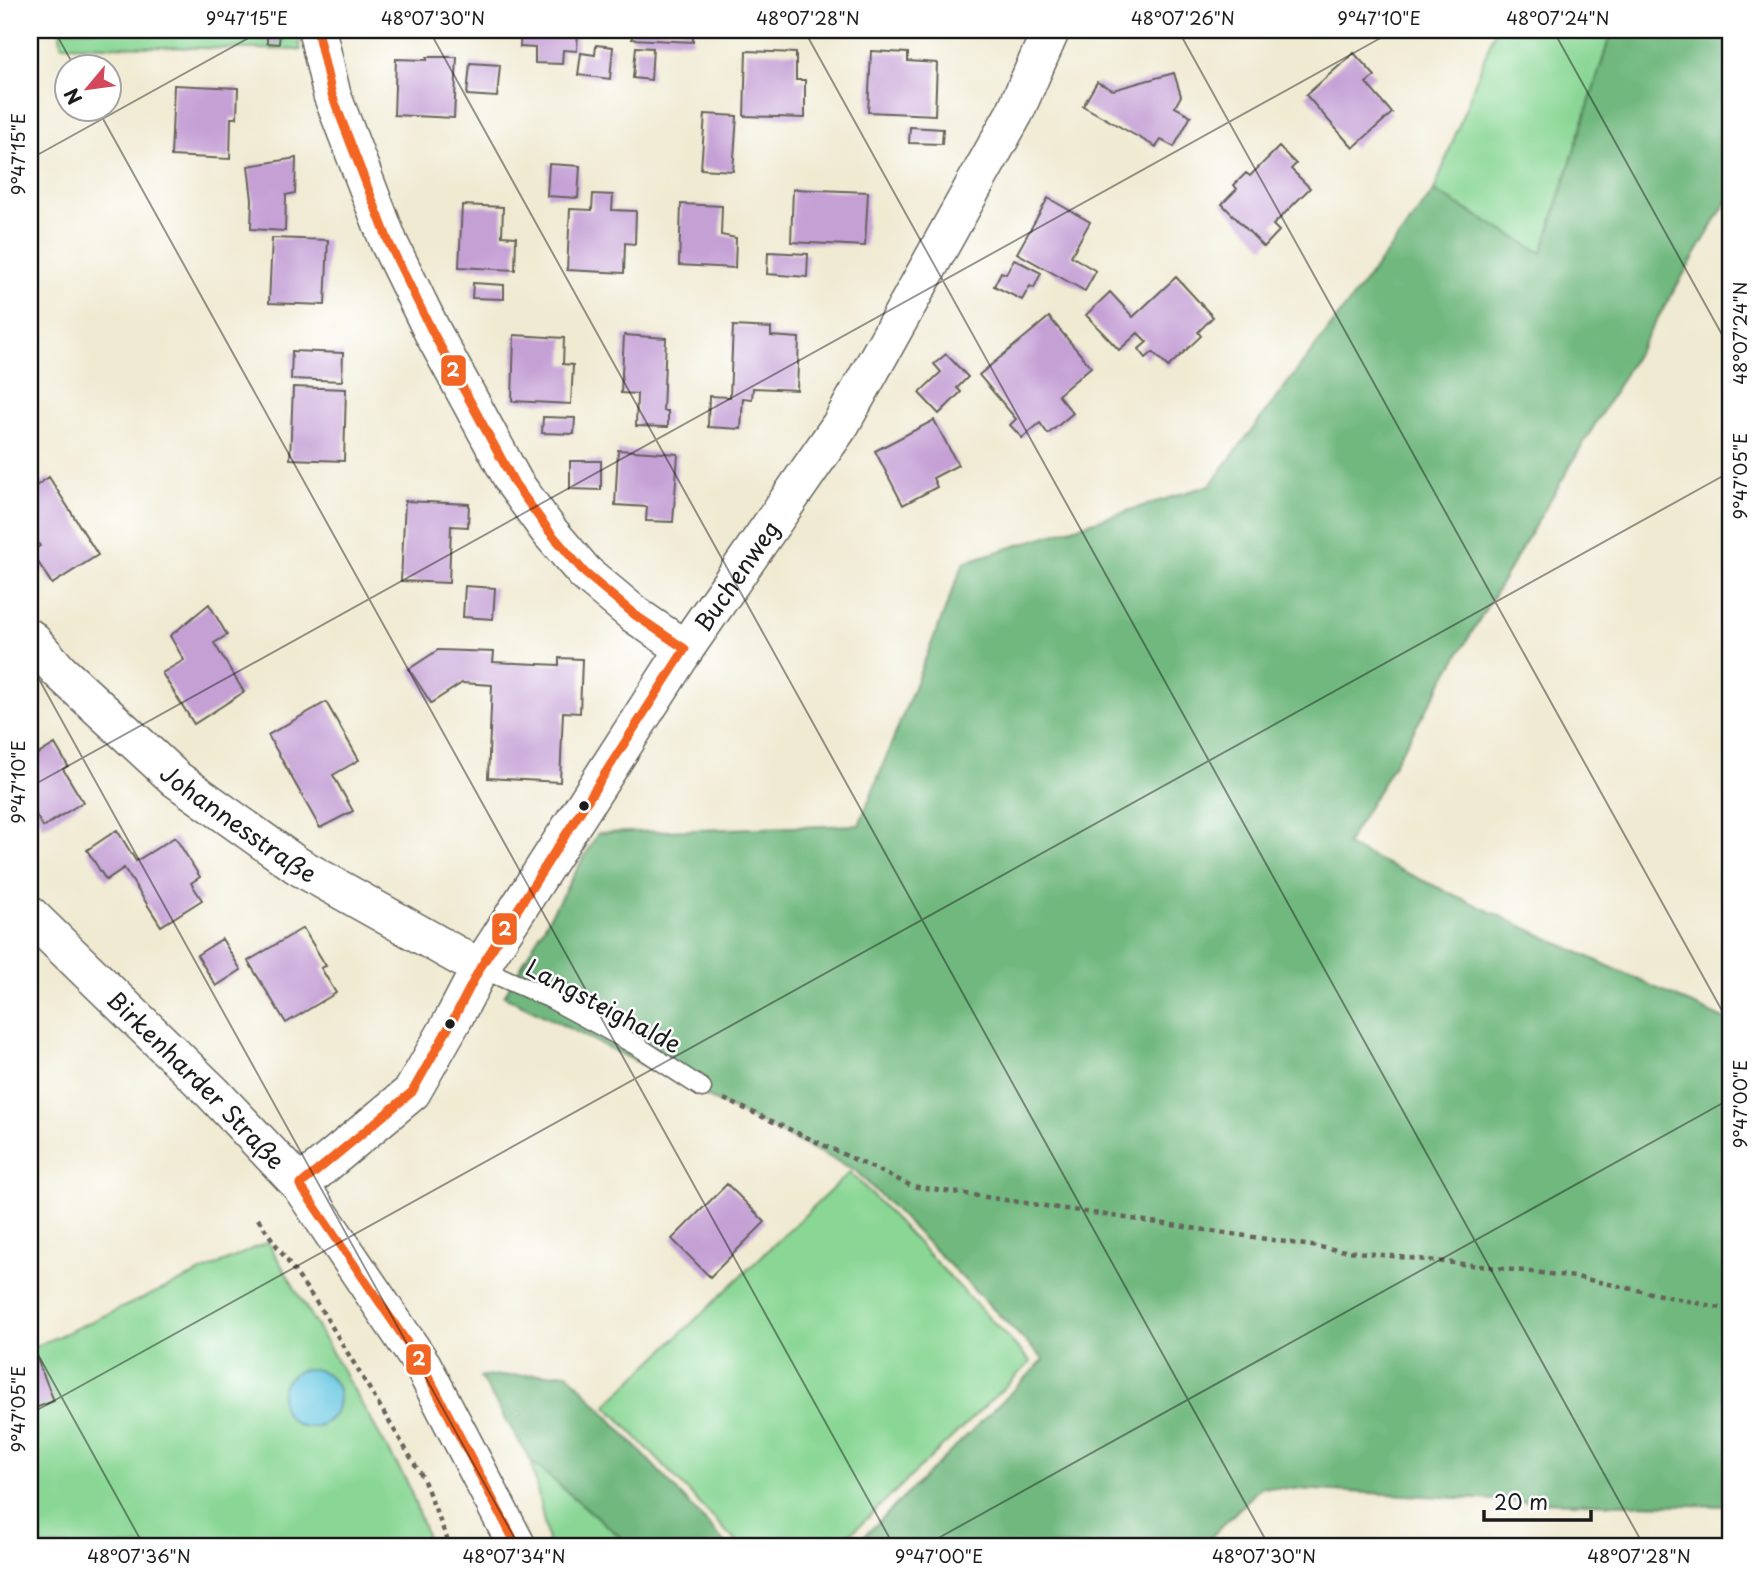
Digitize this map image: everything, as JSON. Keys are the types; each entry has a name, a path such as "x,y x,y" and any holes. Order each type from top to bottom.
{"street":[{"path":"317,30 332,95 389,243 432,331 515,484 549,531 585,573 635,615 685,649"},
{"name":"Buchenweg","path":"300,1185 412,1092 480,968 685,649 841,424 1015,112 1051,30"},
{"name":"Johannesstraße","path":"30,638 59,671 176,779 298,866 480,968"},
{"name":"Birkenharder Straße","path":"30,915 212,1093 300,1185 424,1366 517,1546"}],"lane":[{"name":"Langsteighalde","path":"480,968 560,1004 639,1047 702,1088"}],"path":[{"path":"702,1088 912,1186 1339,1250 1576,1277 1730,1310"},
{"path":"258,1219 323,1312 422,1476 450,1546"}],"green space":[{"path":"60,30 296,30 301,50 61,45"},
{"path":"1495,30 1612,30 1542,254 1434,191"},
{"path":"1612,30 1730,30 1730,196 1346,845 1730,1022 1730,1506 1531,1502 1261,1487 1202,1546 854,1546 1044,1360 855,1170 504,996 598,833 859,825 964,562 1210,485 1434,191 1542,253"},
{"path":"850,1172 1031,1362 838,1546 740,1546 606,1405"},
{"path":"268,1242 408,1484 430,1546 30,1546 30,1349"},
{"path":"568,1373 728,1546 631,1546 531,1461 480,1377"},
{"path":"531,1461 631,1546 549,1546"}],"water":[{"path":"310,1369 326,1374 334,1382 339,1398 334,1414 326,1422 310,1427 294,1422 286,1414 281,1398 286,1382 294,1374"}],"building":[{"path":"267,30 280,30 279,44 267,43"},
{"path":"521,30 578,30 577,51 563,50 562,64 535,63 535,48 520,47"},
{"path":"632,30 693,30 693,42 632,39"},
{"path":"596,45 613,47 610,79 578,75 581,53 595,55"},
{"path":"636,47 653,48 651,80 633,78"},
{"path":"746,51 796,53 796,80 805,80 805,118 744,116"},
{"path":"871,51 908,53 908,61 937,63 935,115 868,112"},
{"path":"1354,53 1375,76 1366,83 1392,113 1353,148 1306,95"},
{"path":"427,57 457,57 454,118 394,115 396,59 427,60"},
{"path":"470,63 500,65 497,97 467,95"},
{"path":"1174,73 1181,96 1175,107 1191,116 1174,147 1161,140 1156,147 1083,106 1097,82 1113,90"},
{"path":"174,85 238,88 237,118 231,118 230,159 171,156"},
{"path":"705,114 737,116 733,171 701,169"},
{"path":"910,127 943,129 942,144 909,143"},
{"path":"1279,147 1296,164 1291,169 1310,188 1273,225 1279,231 1264,247 1222,204 1237,189 1234,185 1246,173 1250,176"},
{"path":"296,158 295,193 286,195 285,231 251,229 252,200 248,166"},
{"path":"549,164 580,166 578,198 547,196"},
{"path":"793,189 868,192 865,246 791,242"},
{"path":"593,194 613,195 612,210 636,211 635,244 625,243 624,273 567,270 570,209 592,210"},
{"path":"1048,198 1090,222 1071,256 1096,271 1085,291 1017,253"},
{"path":"681,204 722,206 721,235 736,238 735,268 679,265"},
{"path":"462,205 503,207 502,236 516,237 515,270 459,267"},
{"path":"272,238 328,240 325,305 269,303"},
{"path":"768,252 808,254 807,277 767,274"},
{"path":"1014,259 1041,273 1034,288 1030,286 1022,300 994,286 1001,272 1006,274"},
{"path":"1176,277 1213,317 1198,332 1201,336 1168,367 1153,352 1146,358 1139,349 1147,342 1138,333 1119,350 1086,315 1110,292 1133,317"},
{"path":"473,283 504,285 504,299 472,298"},
{"path":"1049,317 1091,367 1058,395 1073,413 1048,434 1040,423 1022,438 1010,425 1016,419 979,375"},
{"path":"733,326 771,328 771,336 799,338 797,390 753,388 752,399 743,398 741,429 708,427 709,396 730,397"},
{"path":"514,335 564,338 563,364 573,365 571,404 512,401"},
{"path":"624,335 666,338 663,411 668,411 668,427 636,426 637,394 621,393"},
{"path":"292,351 343,353 342,381 291,379"},
{"path":"946,354 968,377 957,388 961,392 939,414 919,393 941,372 934,364"},
{"path":"293,387 346,389 344,461 290,459"},
{"path":"543,417 575,418 574,434 542,433"},
{"path":"934,420 958,465 933,478 937,487 903,505 875,451"},
{"path":"618,450 678,454 673,522 646,521 647,507 615,505"},
{"path":"570,461 601,461 601,490 570,489"},
{"path":"49,477 98,555 52,584 31,551 40,546 30,530 30,490"},
{"path":"405,501 469,504 468,527 451,526 449,583 401,581"},
{"path":"465,586 495,588 493,619 463,617"},
{"path":"209,604 227,635 214,643 244,692 194,724 162,673 184,660 170,636"},
{"path":"438,650 494,652 493,662 559,665 559,658 582,659 580,713 563,712 560,782 488,778 492,685 462,683 431,703 409,669"},
{"path":"326,702 359,760 333,775 353,811 320,828 268,735"},
{"path":"55,744 68,766 63,769 83,802 43,827 30,805 30,759"},
{"path":"117,830 136,861 175,837 200,877 191,883 202,900 161,926 124,868 106,880 87,850"},
{"path":"303,928 326,966 321,968 336,993 286,1023 248,961"},
{"path":"222,939 241,970 216,986 197,955"},
{"path":"727,1184 765,1222 710,1277 672,1239"},
{"path":"35,1354 54,1401 30,1410 30,1356"}],"transit line":[{"name":"2","path":"317,30 332,95 389,243 432,331 515,484 549,531 585,573 635,615 685,649"},
{"name":"2","path":"300,1185 412,1092 480,968 685,649"},
{"name":"2","path":"300,1185 423,1366 517,1546"}]}
